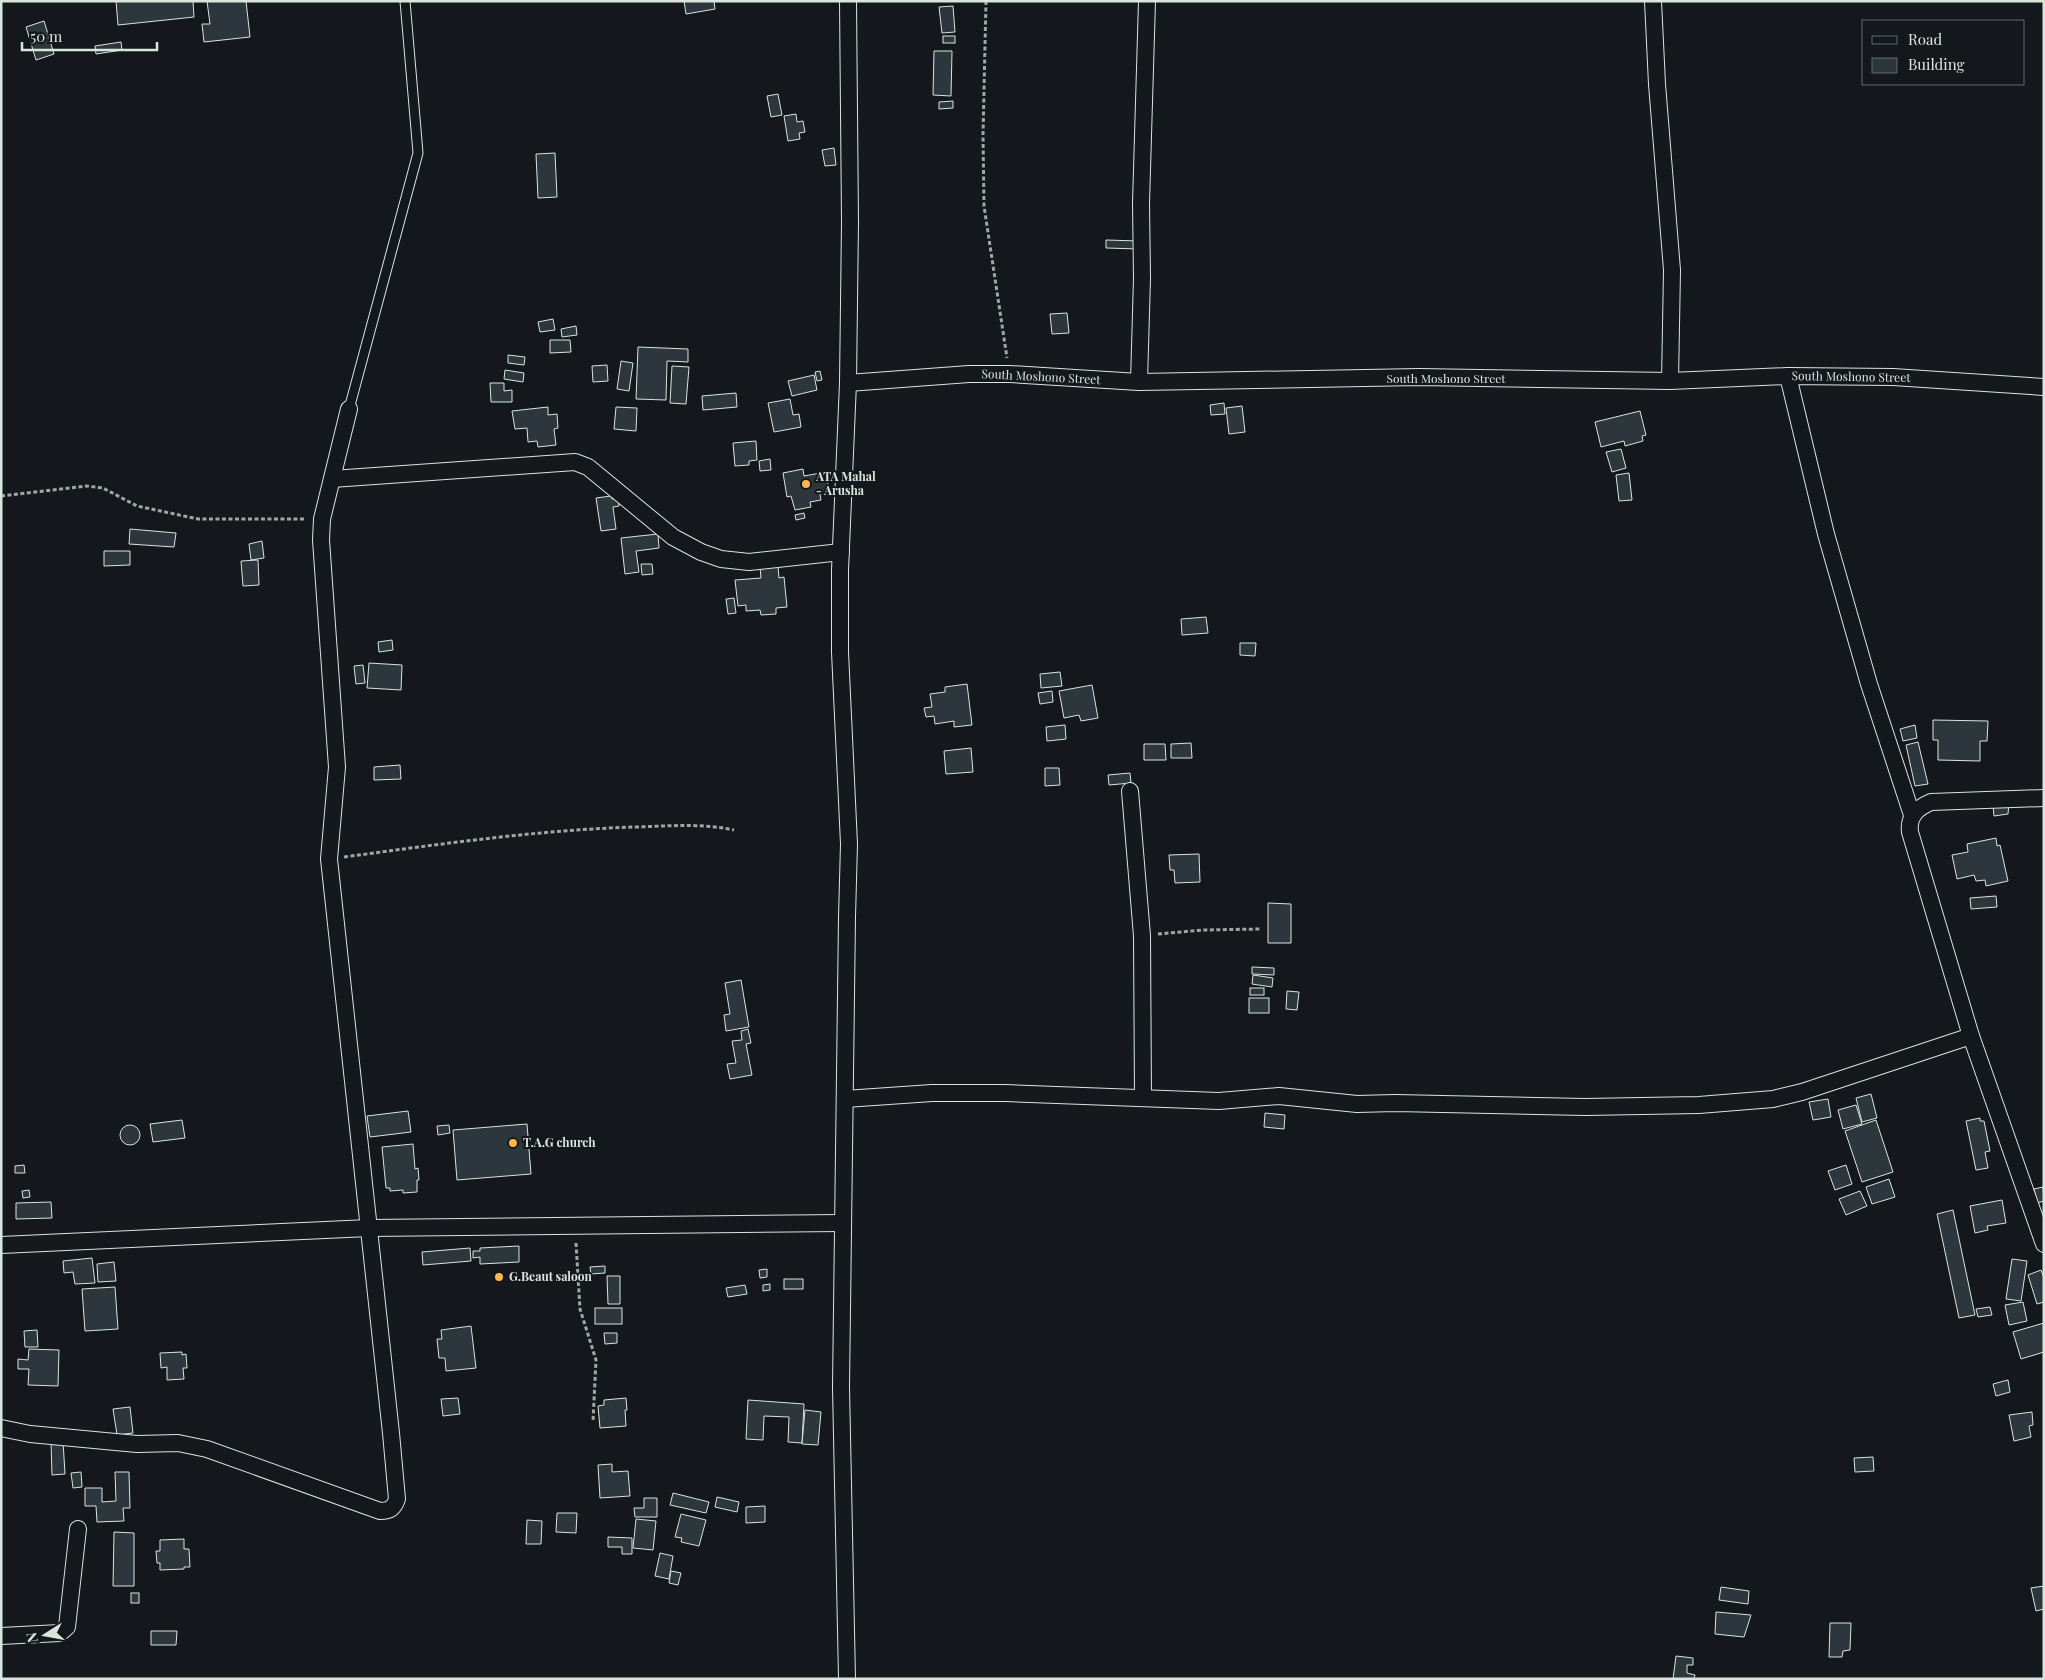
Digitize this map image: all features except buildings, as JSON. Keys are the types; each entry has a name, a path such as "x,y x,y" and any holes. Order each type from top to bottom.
{"street":[{"path":"847,1679 842,1388 842,1223 846,917 849,844 840,652 840,552 848,383 850,194 848,1"},
{"path":"1139,382 1142,278 1141,203 1147,1"},
{"path":"1653,1 1657,84 1672,270 1670,381"},
{"name":"South Moshono Street","path":"848,383 969,374 1010,374 1139,382 1419,377 1670,381 1788,376 1893,377 2044,387"},
{"path":"1788,376 1826,534 1870,684 1912,815"},
{"path":"1,1428 30,1434 137,1444 178,1443 207,1449 380,1512 393,1508 397,1499 329,859 337,768 321,558 322,519 349,409"},
{"path":"332,479 575,462 588,467 673,537 700,552 721,559 749,562 840,552"},
{"path":"1130,791 1142,936 1143,1098"},
{"path":"2044,798 1938,801 1921,806 1912,815 1909,824 1971,1036 2044,1244"},
{"path":"845,1099 932,1093 1005,1093 1219,1101 1279,1096 1348,1104 1395,1103 1585,1107 1754,1102 1802,1092 1971,1036"},
{"path":"1,1246 369,1228 842,1223"},
{"path":"1,1636 60,1633 67,1627 78,1529"}],"lane":[{"path":"349,409 418,153 405,1"}],"path":[{"path":"986,1 983,136 984,206 1010,374"},
{"path":"1,496 86,486 104,488 137,506 198,520 322,519"},
{"path":"329,859 482,839 609,828 706,825 734,830"},
{"path":"1142,936 1203,930 1261,929"},
{"path":"575,1227 580,1308 596,1360 593,1421"}],"place":[{"name":"ATA Mahal - Arusha","path":"806,484"},
{"name":"T.A.G church","path":"513,1143"},
{"name":"G.Beaut saloon","path":"499,1277"}]}
